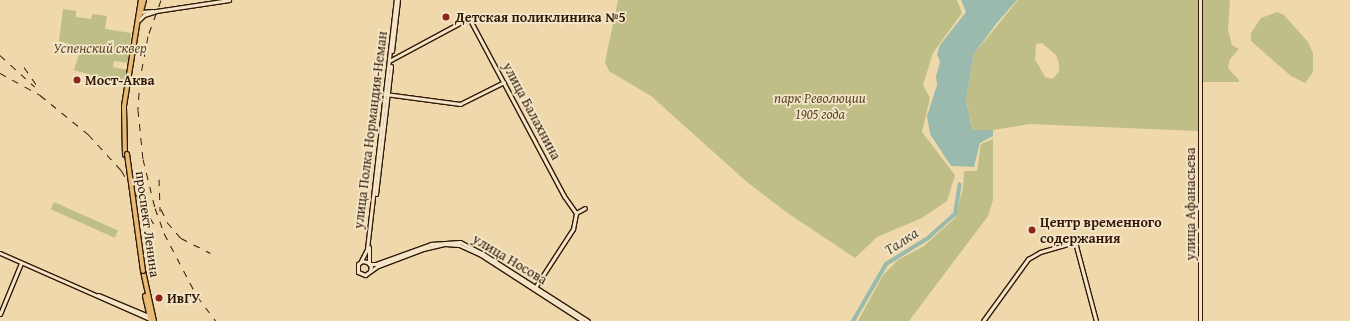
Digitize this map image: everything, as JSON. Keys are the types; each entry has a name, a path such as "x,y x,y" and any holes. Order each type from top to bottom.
{"highway":[{"path":"138,20 142,14 142,0"},
{"path":"138,20 142,0"},
{"name":"проспект Ленина","path":"138,20 122,124 142,272 152,320"}],"main road":[{"path":"142,0 145,8 156,12"},
{"path":"142,14 229,0"},
{"name":"улица Полка Нормандия-Неман","path":"360,262 367,249 397,0"},
{"name":"улица Афанасьева","path":"1200,0 1200,321"},
{"path":"142,14 151,11"},
{"name":"улица Балахнина","path":"390,62 469,18 564,196 576,213"},
{"path":"386,94 460,104 504,82"},
{"name":"улица Полка Нормандия-Неман","path":"369,263 377,168"},
{"path":"535,288 573,229 576,213 585,208"},
{"path":"983,321 1028,259 1040,252 1075,242 1096,321"},
{"name":"улица Носова","path":"369,263 376,264 422,248 444,244 459,245 481,254 587,321"},
{"path":"0,253 152,320"},
{"name":"улица Носова","path":"370,271 395,258"},
{"path":"360,262 369,263 370,271 365,275 359,274 357,268 360,262"},
{"path":"0,314 21,263"},
{"name":"улица Носова","path":"535,288 583,321"}],"green space":[{"name":"парк Революции 1905 года","path":"618,0 957,0 962,13 933,53 923,85 930,98 922,132 955,175 947,201 922,218 877,237 855,258 786,212 747,182 651,96 609,71 605,62"},
{"path":"1018,0 1230,0 1228,30 1232,45 1239,49 1230,59 1228,68 1239,80 1239,82 1201,82 1198,131 1030,124 993,130 973,130 966,100 974,54","holes":["1042,43 1056,55 1059,64 1059,72 1052,79 1045,77 1035,59 1036,44"]},
{"name":"Успенский сквер","path":"63,9 76,11 76,17 91,19 92,14 107,16 105,29 131,33 128,63 114,61 113,67 127,70 125,85 74,70 81,48 59,41"},
{"path":"1277,12 1284,15 1308,42 1313,53 1313,72 1305,83 1291,76 1251,41 1251,33 1261,18"},
{"path":"993,139 993,200 988,216 909,321 858,321 883,275 898,260 924,246 955,218 963,188 964,171 977,171 981,144"},
{"path":"54,202 118,230 115,238 51,209"}],"shaded area":[{"path":"961,0 1017,0 996,24 974,54 966,100 971,123 973,130 993,130 993,136 980,143 974,167 951,166 930,134 927,116 937,85 936,76 940,62 937,54 940,45 966,12"}],"waterway":[{"name":"Талка","path":"853,321 886,264 928,238 955,214 960,184"}],"railway":[{"path":"161,0 148,36 140,79 138,110 143,159 155,208 164,233 197,296 216,321"},
{"path":"0,55 35,87"},
{"path":"24,67 36,84"},
{"path":"0,73 40,95 88,134 121,170 157,229"},
{"path":"159,179 160,211"},
{"path":"161,209 167,222 181,238 210,253"}],"place":[{"name":"Детская поликлиника №5","path":"446,17"},
{"name":"Мост-Аква","path":"77,80"},
{"name":"Центр временного содержания","path":"1032,230"},
{"name":"ИвГУ","path":"159,298"}]}
